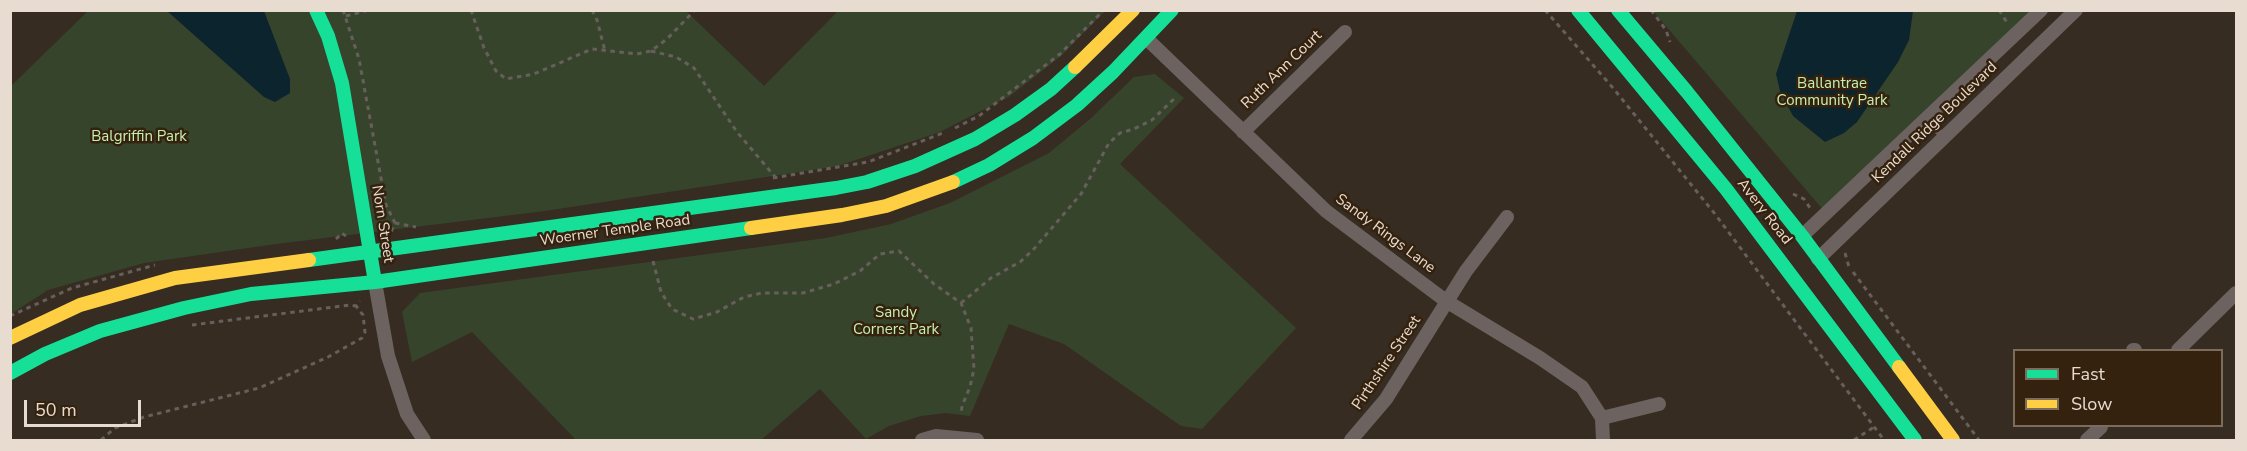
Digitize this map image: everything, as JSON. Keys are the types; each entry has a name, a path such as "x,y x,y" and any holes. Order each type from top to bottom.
{"main road":[{"name":"Norn Street","path":"316,10 328,36 342,83 375,282"},
{"name":"Woerner Temple Road","path":"10,338 80,305 175,278 867,182 925,161 975,139 1016,115 1051,89 1133,10"},
{"name":"Woerner Temple Road","path":"10,373 45,354 100,331 184,308 251,294 375,282 842,215 886,206 942,187 989,165 1033,138 1077,105 1113,72 1172,10"},
{"name":"Avery Road","path":"1578,10 1726,189 1915,441"},
{"name":"Avery Road","path":"1618,10 1688,92 1802,236 1953,441"}],"street":[{"name":"Kendall Ridge Boulevard","path":"1802,236 2041,10"},
{"name":"Kendall Ridge Boulevard","path":"1818,259 2068,13"},
{"name":"Ruth Ann Court","path":"1243,132 1345,32"},
{"name":"Sandy Rings Lane","path":"1146,38 1326,211 1446,301 1540,358 1582,387 1602,418"},
{"name":"Pirthshire Street","path":"1352,441 1386,399 1446,301 1507,217"},
{"name":"Norn Street","path":"375,282 388,356 407,414 424,441"},
{"path":"2180,349 2236,293"},
{"path":"1603,441 1602,418 1659,404"},
{"path":"2087,441 2101,427"},
{"path":"922,441 936,436 977,441"}],"lane":[{"path":"1925,118 1944,137"}],"path":[{"path":"343,10 359,59 386,205 394,223 391,233"},
{"path":"346,16 369,10"},
{"path":"471,10 484,48 496,71 506,79 534,74 592,49 637,54 651,51 667,39 695,10"},
{"path":"592,10 605,51"},
{"path":"769,180 868,162 950,130 979,116 1060,54 1104,10"},
{"path":"1545,10 1613,88 1715,214 1884,441"},
{"path":"651,51 676,57 694,68 737,132 776,178"},
{"path":"961,303 991,278 1020,262 1033,250 1081,194 1109,143 1120,133 1152,120 1177,96"},
{"path":"394,223 419,228"},
{"path":"346,237 350,254"},
{"path":"653,261 661,292 672,309 693,318 717,312 744,297 762,293 803,293 834,284 860,272 880,254 899,251 934,284 961,303 971,328 974,369 961,415"},
{"path":"356,306 360,301 357,284"},
{"path":"101,441 115,428 144,417 259,387 328,357 362,338 365,332 363,315 356,306 350,305 188,325"},
{"path":"1854,441 1874,427"}],"green space":[{"name":"Balgriffin Park","path":"88,11 686,11 764,86 838,11 1105,11 1061,56 1010,96 940,132 838,166 545,211 276,244 144,263 48,290 11,314 11,86"},
{"name":"Ballantrae Community Park","path":"1653,11 2042,11 1825,212"},
{"name":"Sandy Corners Park","path":"1155,74 1184,98 1120,164 1296,328 1202,429 1181,426 1064,344 1009,324 970,416 946,413 921,416 889,426 866,439 820,389 761,440 576,440 472,332 412,362 402,312 420,293 826,238 891,224 950,203 1049,153 1090,119 1134,77"}],"water":[{"path":"167,11 264,11 290,79 290,93 275,102 264,97"},
{"path":"1797,11 1913,11 1909,40 1898,62 1857,122 1844,133 1825,142 1793,116 1780,91 1776,74"}],"traffic: fast":[{"path":"316,10 328,36 342,83 375,282"},
{"path":"953,182 989,165 1033,138 1077,105 1113,72 1172,10"},
{"path":"1578,10 1726,189 1915,440"},
{"path":"1618,10 1802,236 1899,367"},
{"path":"309,260 867,182 915,166 975,139 1015,115 1051,89 1075,67"},
{"path":"10,373 45,354 100,331 184,308 251,294 375,282 751,228"}],"traffic: slow":[{"path":"1075,67 1133,10"},
{"path":"751,228 842,215 886,206 953,182"},
{"path":"10,338 80,305 175,278 309,260"},
{"path":"1899,367 1953,440"}]}
